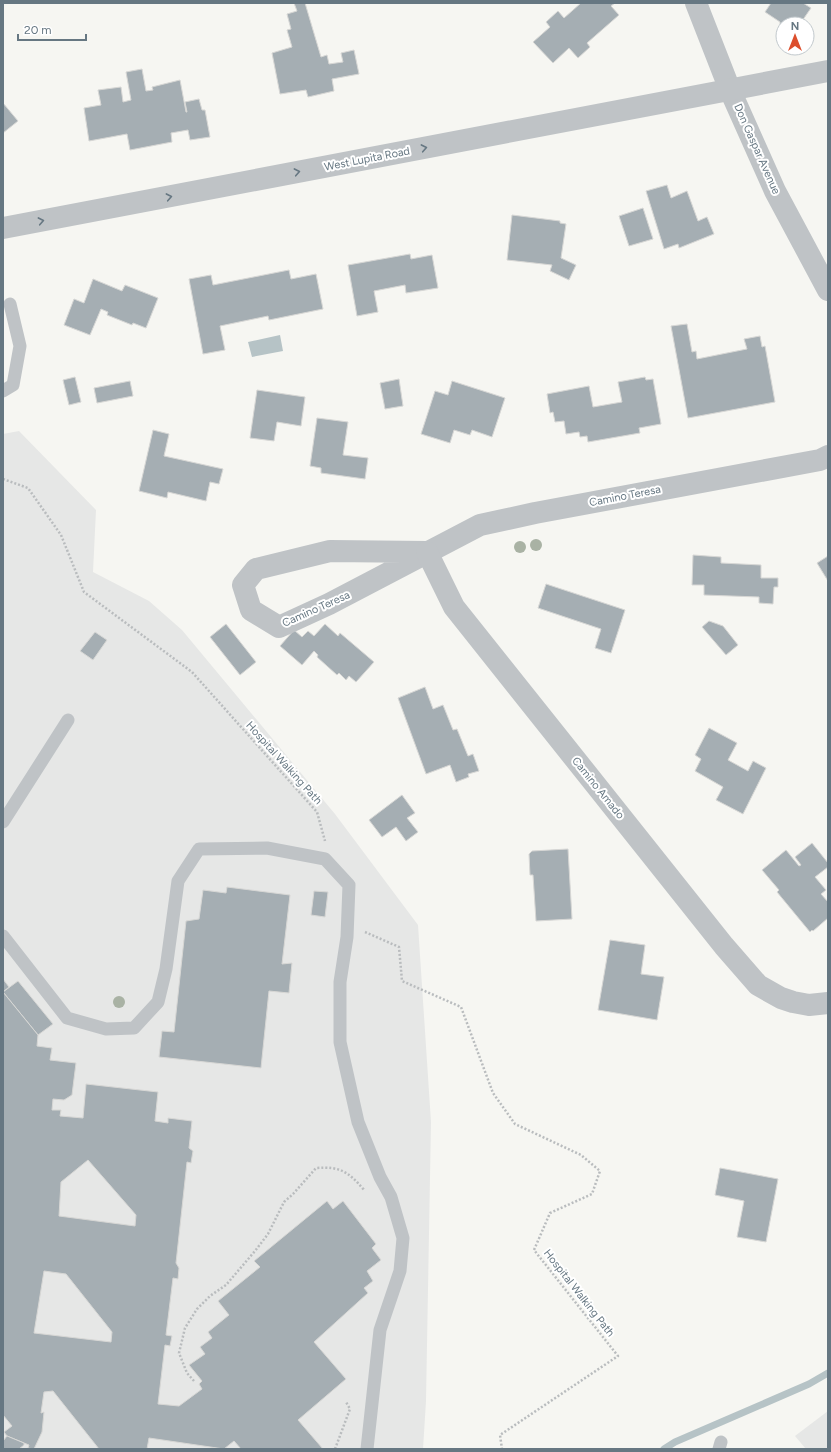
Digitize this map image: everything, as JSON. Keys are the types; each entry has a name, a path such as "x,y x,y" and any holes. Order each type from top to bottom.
{"street":[{"name":"Don Gaspar Avenue","path":"696,3 730,90 775,191 828,290"},
{"name":"West Lupita Road","path":"3,228 828,71"},
{"name":"Camino Teresa","path":"427,552 330,551 256,569 243,585 251,610 279,627 329,604 480,525 820,460 828,456"},
{"name":"Camino Amado","path":"427,552 454,607 724,946 758,985 781,998 793,1002 809,1005 828,1002"}],"lane":[{"path":"3,391 13,385 20,346 10,304"},
{"path":"3,822 68,720"},
{"path":"3,936 67,1018 106,1029 134,1028 158,1002 166,969 178,880 199,849 267,848 325,858 349,885 346,937 340,982 340,1042 358,1122 380,1177 391,1197 403,1238 400,1271 380,1330 367,1449"}],"path":[{"name":"Hospital Walking Path","path":"3,479 28,488 62,535 84,592 192,672 317,812 327,848"},
{"name":"Hospital Walking Path","path":"359,930 399,947 402,980 461,1007 493,1093 515,1124 581,1155 600,1171 592,1194 550,1214 534,1250 618,1356 500,1435 502,1449"},
{"path":"194,1381 187,1373 179,1352 184,1328 197,1309 210,1296 226,1285 255,1251 268,1234 284,1202 316,1168 329,1167 342,1171 354,1178 364,1190 380,1177"},
{"path":"335,1449 350,1409 346,1402"}],"shaded area":[{"path":"280,335 283,351 252,357 248,342"},
{"path":"19,431 96,510 93,572 149,601 182,630 335,814 418,925 431,1122 426,1401 423,1449 3,1449 3,434"},
{"path":"828,1411 828,1449 806,1449 795,1436"}],"building":[{"path":"294,3 305,3 321,57 327,55 329,64 343,62 341,53 354,50 359,74 332,79 334,91 308,97 306,90 280,94 272,53 292,47 287,30 291,29 287,14 297,11"},
{"path":"581,3 615,3 611,6 619,15 587,43 590,47 578,58 569,48 553,63 533,42 550,27 546,22 558,11 564,18"},
{"path":"771,3 803,3 811,8 806,16 775,16 775,19 765,12"},
{"path":"142,69 146,91 153,90 152,87 180,80 186,112 185,102 199,99 202,110 205,110 210,137 190,140 188,130 171,133 172,142 130,150 127,134 89,141 84,108 101,105 98,90 121,87 123,102 131,100 126,72"},
{"path":"3,103 18,121 3,133"},
{"path":"667,185 671,198 687,191 698,221 707,217 714,234 679,248 678,244 664,249 646,191"},
{"path":"643,208 653,239 629,246 619,216"},
{"path":"512,215 560,221 560,223 566,224 561,258 576,265 569,280 550,271 552,265 507,260"},
{"path":"410,254 411,259 432,255 438,288 406,293 405,285 374,291 378,312 357,316 348,265"},
{"path":"289,270 291,279 316,274 323,309 269,320 268,316 220,326 225,350 203,354 189,279 211,275 213,285"},
{"path":"93,279 122,291 125,285 158,298 146,328 133,323 132,325 107,315 108,312 101,309 90,335 64,325 74,299 84,303"},
{"path":"687,324 692,352 696,351 697,359 747,349 744,339 760,336 762,347 765,346 775,402 688,418 671,326"},
{"path":"75,377 81,402 69,405 63,380"},
{"path":"645,377 646,380 653,379 661,424 639,428 640,433 588,442 587,436 580,437 579,432 566,434 564,421 555,422 553,412 550,413 547,394 589,386 593,407 622,402 618,382"},
{"path":"399,379 403,406 385,409 380,383"},
{"path":"130,381 133,396 97,403 94,388"},
{"path":"452,381 505,398 492,437 472,430 470,435 454,430 450,443 421,434 435,391 448,395"},
{"path":"257,390 305,397 301,426 277,422 274,441 250,438"},
{"path":"317,418 348,422 343,455 368,458 365,479 321,473 321,468 310,466"},
{"path":"153,430 169,434 164,456 223,469 219,484 210,482 206,501 168,492 167,498 139,491"},
{"path":"693,555 721,557 721,563 761,565 761,578 778,578 778,587 774,587 773,604 759,603 759,597 704,595 704,585 692,585"},
{"path":"828,556 828,581 817,563"},
{"path":"546,584 625,610 611,653 595,648 601,629 538,608"},
{"path":"709,621 723,626 738,645 726,655 702,627"},
{"path":"226,624 256,662 240,675 210,637"},
{"path":"325,624 338,636 340,633 374,662 356,682 349,676 346,680 339,673 337,675 317,657 318,655 314,651 302,665 280,646 294,630 302,637 308,631 314,636"},
{"path":"95,632 107,640 93,660 80,651"},
{"path":"425,687 433,709 443,705 453,730 457,729 468,756 473,754 479,771 468,774 469,777 456,782 450,765 426,774 398,698"},
{"path":"709,728 737,743 728,760 748,771 753,761 766,768 743,814 716,800 723,787 695,771 701,759 695,755"},
{"path":"402,795 415,813 407,818 418,832 406,841 396,827 382,837 369,820"},
{"path":"812,843 828,863 828,867 815,877 826,890 821,894 828,902 828,918 810,932 777,892 779,890 762,870 786,850 799,866 801,865 795,857"},
{"path":"568,849 572,919 536,921 533,875 530,875 529,854 532,851"},
{"path":"227,887 290,895 282,964 292,963 289,993 269,991 261,1068 159,1057 162,1031 174,1032 186,921 199,919 203,890 226,893"},
{"path":"314,891 328,892 325,917 311,915"},
{"path":"610,940 645,945 641,974 664,977 657,1020 598,1010"},
{"path":"3,979 9,987 3,992"},
{"path":"18,981 53,1024 38,1035 3,992"},
{"path":"3,992 38,1035 37,1046 52,1048 50,1060 76,1063 72,1095 64,1100 53,1099 52,1110 61,1110 60,1116 83,1118 86,1084 158,1092 155,1121 168,1123 168,1118 192,1121 189,1148 193,1151 191,1163 187,1162 176,1263 179,1268 178,1279 173,1278 166,1335 172,1336 170,1346 165,1345 158,1404 179,1406 202,1389 199,1384 202,1381 189,1365 205,1354 200,1347 212,1338 208,1332 229,1315 218,1301 260,1267 254,1261 327,1201 333,1209 343,1201 376,1244 372,1248 381,1260 367,1271 373,1281 364,1288 368,1293 314,1342 346,1379 298,1420 323,1449 241,1449 234,1441 224,1449 149,1438 147,1449 99,1449 53,1391 44,1392 41,1413 44,1412 42,1432 34,1449 28,1448 29,1445 7,1436 4,1432 12,1426 3,1415","holes":["88,1160 136,1215 135,1226 59,1216 61,1182","44,1271 66,1274 112,1332 111,1342 34,1333"]},
{"path":"720,1168 778,1179 766,1242 737,1237 744,1201 715,1195"},
{"path":"7,1436 24,1443 24,1445 19,1449 3,1449 3,1441"}],"waterway":[{"path":"664,1449 675,1442 809,1384 828,1373"}]}
